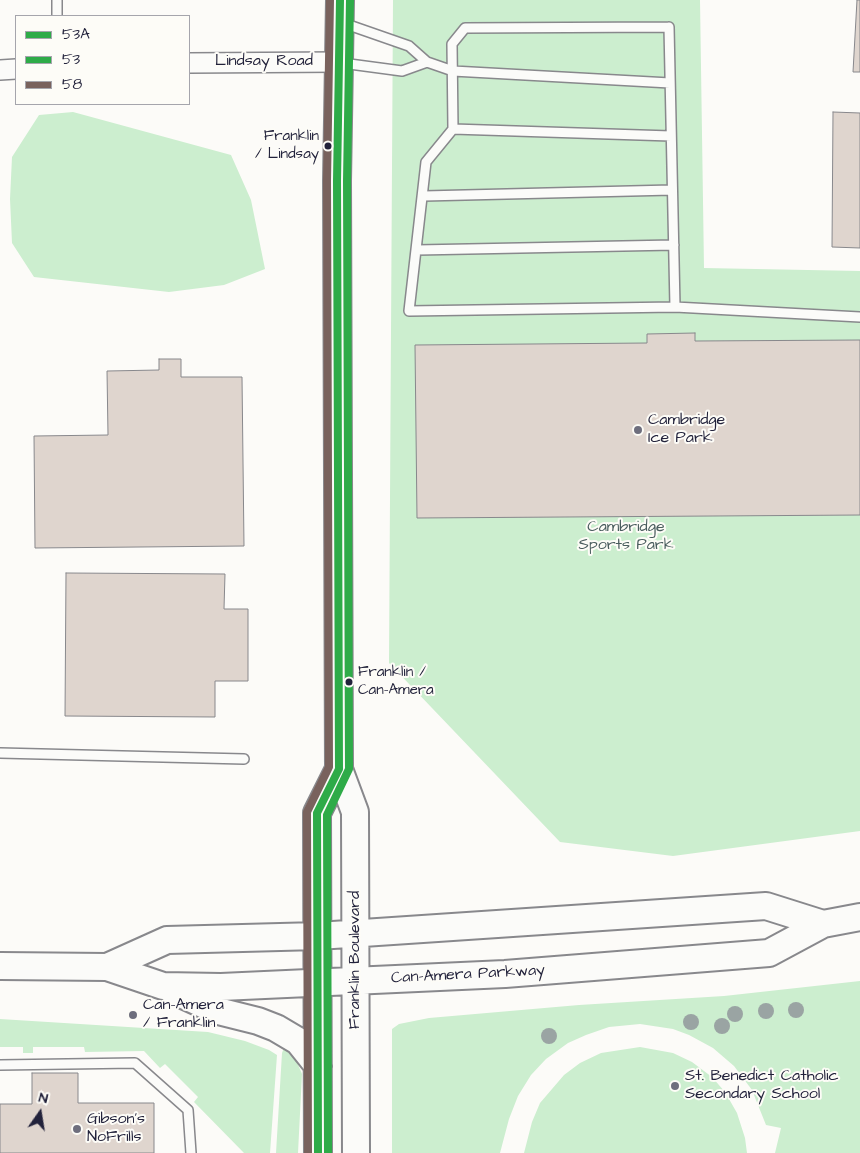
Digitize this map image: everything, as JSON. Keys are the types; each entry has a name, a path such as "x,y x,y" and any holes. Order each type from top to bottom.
{"main road":[{"name":"Franklin Boulevard","path":"340,11 337,181 339,769 356,812 356,1153"},
{"name":"Franklin Boulevard","path":"318,1153 318,813 339,769"},
{"name":"Can-Amera Parkway","path":"107,967 167,940 356,934 766,906 823,924"},
{"name":"Can-Amera Parkway","path":"0,966 107,967 164,986 221,987 598,968 769,954 823,924 860,917"},
{"path":"164,986 218,1011 258,1021 276,1028 298,1041 318,1066"}],"street":[{"name":"Lindsay Road","path":"190,63 339,62"},
{"path":"0,70 15,69"}],"lane":[{"path":"57,0 57,15"},
{"path":"340,11 409,46 427,62 453,71 670,83"},
{"path":"675,307 669,27 465,28 452,44 452,130 426,162 424,196 409,311 675,307 860,317"},
{"path":"339,62 402,71 427,62"},
{"path":"452,130 671,136"},
{"path":"424,196 672,190"},
{"path":"417,250 674,245"},
{"path":"0,753 244,760"},
{"path":"0,1065 135,1063 188,1110 191,1153"}],"green space":[{"name":"Cambridge Sports Park","path":"393,0 700,0 704,268 860,271 860,831 673,856 560,842 389,663"},
{"path":"73,112 231,155 251,200 265,269 224,285 169,292 34,277 12,243 10,199 12,157 39,115"},
{"path":"860,981 860,1153 775,1153 781,1128 766,1125 752,1090 734,1066 713,1048 689,1035 673,1029 640,1024 609,1027 586,1035 568,1043 546,1059 531,1075 518,1096 509,1119 500,1153 392,1153 392,1029 399,1024 429,1018 579,1005 724,996"},
{"path":"0,1019 208,1032 245,1041 269,1050 277,1055 270,1153 244,1153 194,1102 198,1097 165,1064 160,1068 144,1051 85,1052 84,1047 33,1047 33,1053 23,1053 23,1047 0,1047"},
{"path":"285,1045 294,1055 302,1074 298,1153 276,1153 282,1053"},
{"path":"640,1047 673,1053 692,1062 712,1077 725,1092 737,1113 745,1138 747,1153 524,1153 532,1122 540,1103 564,1075 580,1063 601,1053"}],"building":[{"path":"857,0 860,0 860,72 853,72"},
{"path":"833,112 860,113 860,248 832,247"},
{"name":"Cambridge Ice Park","path":"695,333 695,341 860,340 860,515 417,518 415,345 647,343 647,334"},
{"path":"159,359 181,359 181,377 242,377 244,546 35,548 34,436 108,435 107,371 159,370"},
{"path":"66,573 225,574 224,609 248,609 248,681 215,681 215,717 65,716"},
{"name":"Gibson's NoFrills","path":"32,1073 78,1073 78,1103 154,1103 154,1153 0,1153 0,1104 32,1104"}],"transit line":[{"name":"58","path":"308,1153 307,812 329,767 327,181 330,0"},
{"name":"53A","path":"318,1153 317,813 339,769 337,181 340,0"},
{"name":"53","path":"328,1153 327,815 349,769 347,181 350,0"}],"place":[{"name":"Franklin / Lindsay","path":"328,146"},
{"name":"Cambridge Ice Park","path":"638,430"},
{"name":"Franklin / Can-Amera","path":"349,682"},
{"name":"Can-Amera / Franklin","path":"133,1015"},
{"name":"St. Benedict Catholic Secondary School","path":"675,1086"},
{"name":"Gibson's NoFrills","path":"77,1129"}]}
